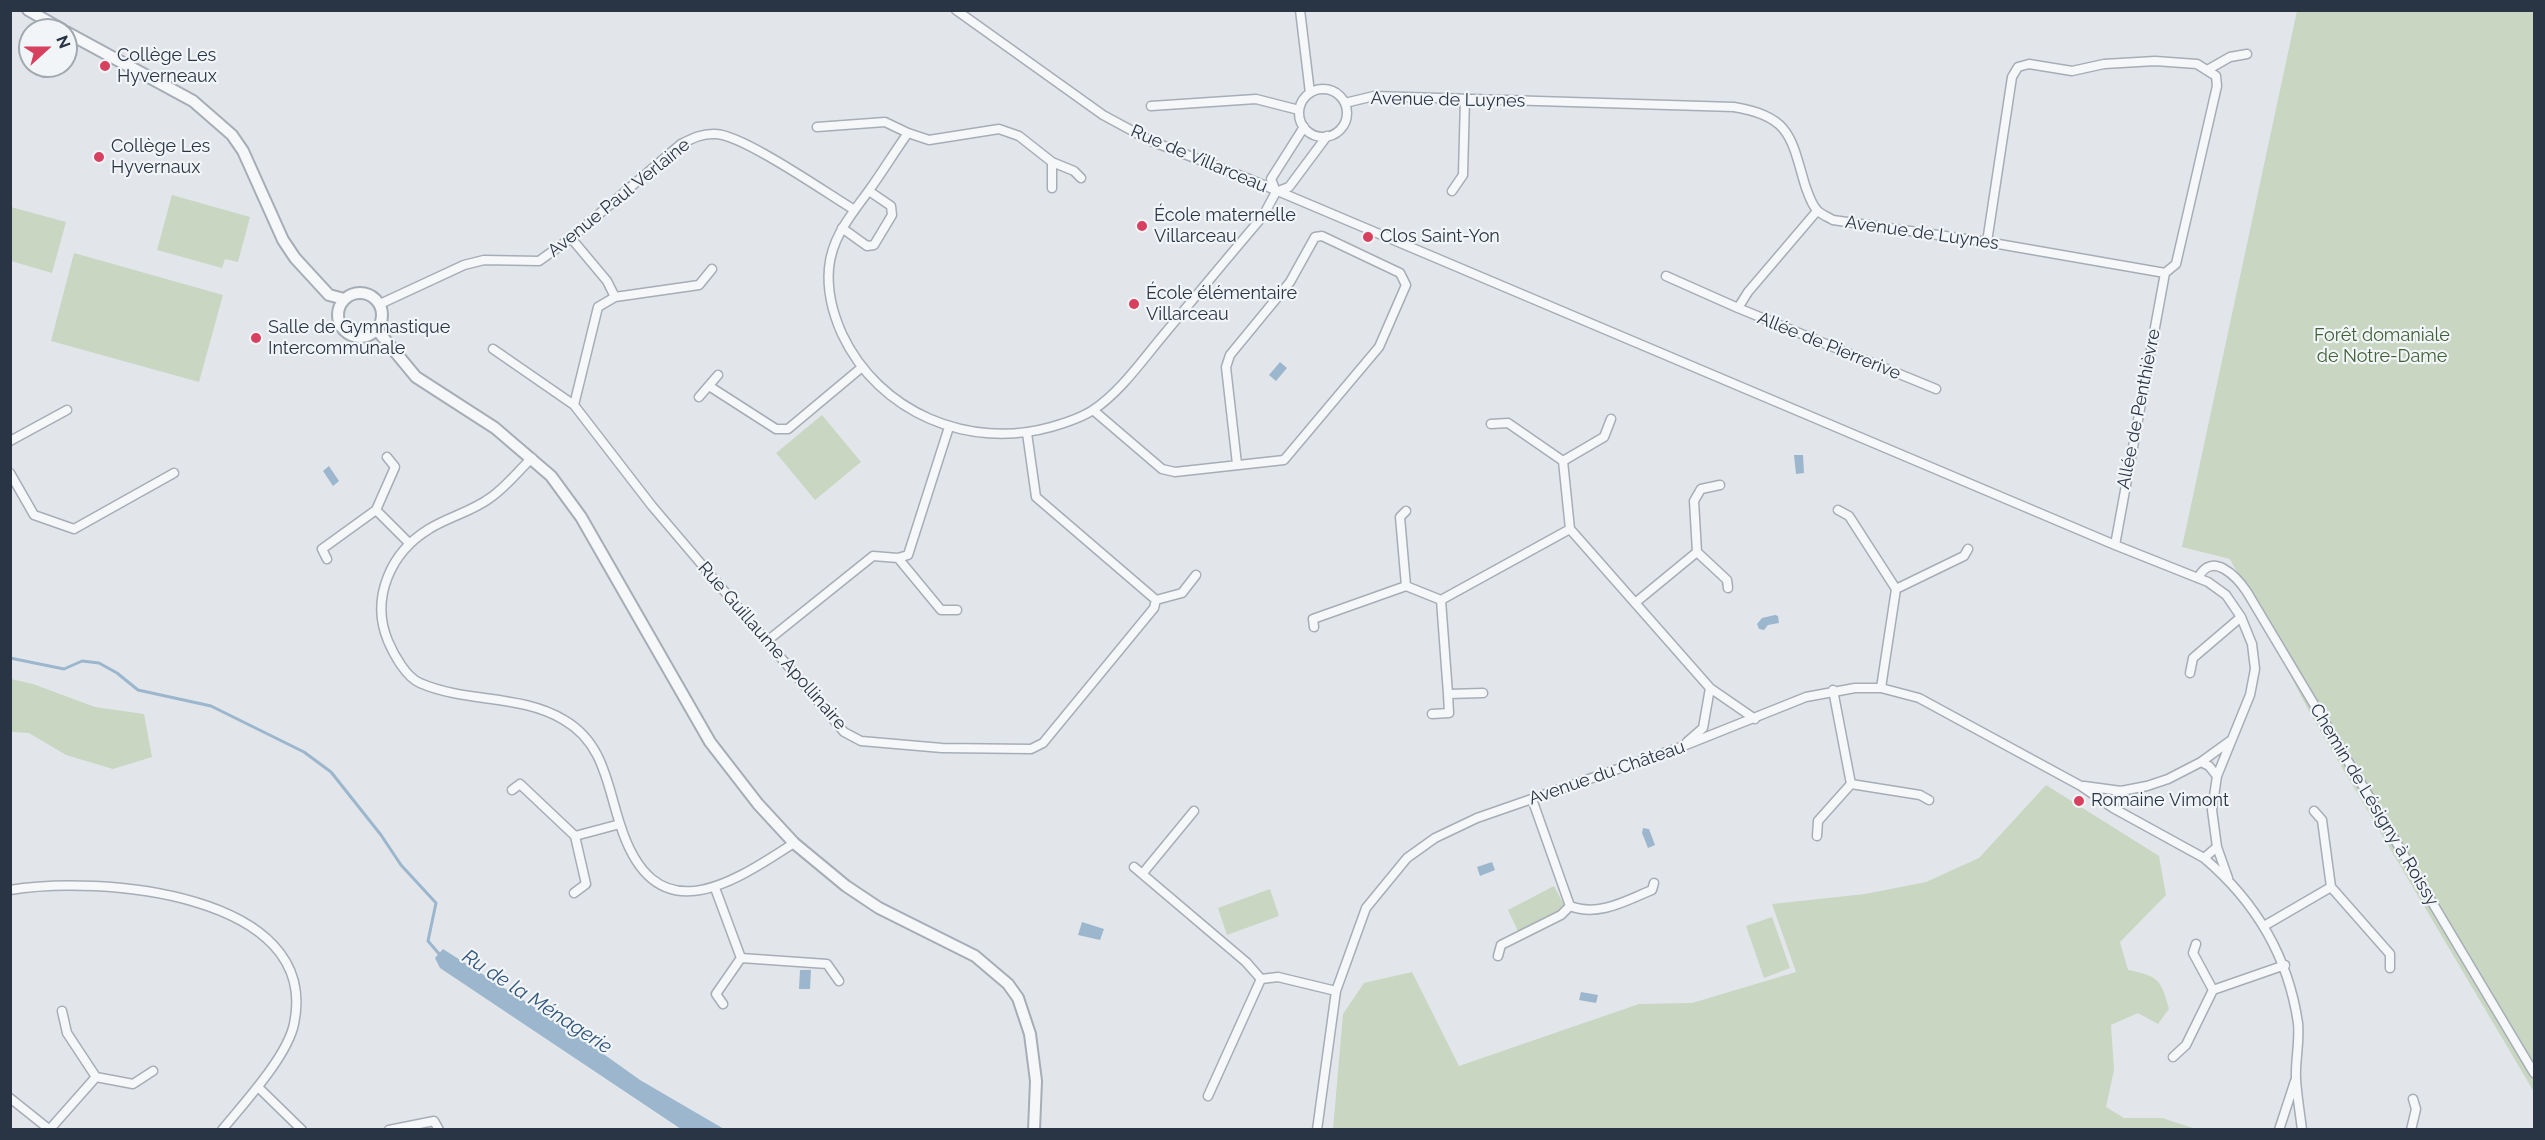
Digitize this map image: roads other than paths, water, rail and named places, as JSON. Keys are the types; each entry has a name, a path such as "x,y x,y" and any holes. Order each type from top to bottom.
{"street":[{"path":"28,10 42,18"},
{"name":"Rue de Villarceau","path":"956,10 1103,115 1151,141 1496,283 2198,578 2226,595 2241,616 2252,644 2255,669 2250,694 2217,776 2212,810 2217,847 2228,878"},
{"path":"1300,10 1310,93 1304,98 1299,110 1304,127 1314,135 1326,136"},
{"path":"78,39 193,101 217,121 243,151 283,240 296,258 329,295 344,299 364,292 380,304 383,318 377,330 359,337 347,333 338,316 344,299"},
{"path":"2209,69 2230,57 2247,54"},
{"path":"1987,242 2012,77 2018,67 2029,64 2072,71 2104,64 2156,61 2197,64 2209,69 2216,76 2217,86 2176,264 2165,273"},
{"name":"Avenue de Luynes","path":"1276,192 1289,188 1326,136 1334,134 1344,124 1347,110 1345,103 1329,89 1310,93"},
{"name":"Avenue de Luynes","path":"1345,103 1374,96 1734,107 1752,110 1776,121 1789,134 1809,197 1817,211 1845,224 1987,242 2165,273"},
{"path":"1151,106 1256,99 1299,110"},
{"path":"1452,191 1463,175 1465,99"},
{"path":"817,126 885,122 929,140 999,129 1019,136 1052,162 1074,171 1081,178"},
{"path":"908,133 869,191 853,209 831,253 829,271 832,307 848,347 861,368 911,411 949,427 988,434 1027,433 1068,422 1093,410 1125,382 1263,216 1276,192 1272,179 1304,127"},
{"name":"Avenue Paul Verlaine","path":"380,304 464,265 484,260 539,261 571,238 681,144 700,135 717,134 743,142 853,209"},
{"path":"1052,162 1052,188"},
{"path":"842,228 867,246 874,245 892,215 891,206 869,191"},
{"name":"Allée de Pierrerive","path":"1817,211 1748,292 1738,308 1936,389"},
{"path":"1093,410 1162,469 1175,472 1284,460 1379,347 1406,285 1400,273 1322,236 1315,237 1290,282 1230,355 1226,367 1237,464"},
{"path":"571,238 608,281 615,297"},
{"path":"574,405 598,307 615,297 699,285 712,269"},
{"name":"Allée de Penthièvre","path":"2115,545 2165,273"},
{"path":"1666,276 1738,308"},
{"path":"377,330 416,377 495,428 550,476 581,518 710,742 758,804 794,843 846,886 879,908 975,956 1008,984 1018,998 1030,1034 1036,1081 1034,1130"},
{"name":"Rue Guillaume Apollinaire","path":"492,350 574,405 652,506 844,732 861,741 942,748 1031,750 1043,743 1154,608 1156,600"},
{"path":"709,386 776,429 788,429 861,368"},
{"path":"699,397 718,375"},
{"path":"10,441 67,410"},
{"path":"1563,461 1604,437 1611,419"},
{"path":"1491,424 1508,423 1563,461 1570,529 1710,688 1755,718"},
{"path":"767,640 873,556 898,558 908,555 949,427"},
{"path":"1027,433 1036,496 1156,600 1182,593 1197,575"},
{"path":"327,559 321,549 376,510 395,467 387,457"},
{"path":"532,458 489,499 431,528 409,543 385,579 381,603 381,625 402,666 418,682 546,711 583,733 606,770 620,824 629,848 642,870 659,885 681,892 715,888 762,864 794,843"},
{"path":"10,473 34,515 74,529 174,473"},
{"path":"1720,485 1701,489 1694,501 1697,552 1727,580 1728,588"},
{"path":"376,510 409,543"},
{"path":"1838,510 1849,516 1896,589 1881,688"},
{"path":"1406,511 1400,517 1406,586"},
{"path":"1441,600 1570,529"},
{"path":"1896,589 1964,556 1968,549"},
{"path":"1635,603 1697,552"},
{"path":"898,558 941,610 957,610"},
{"name":"Chemin de Lésigny à Roissy","path":"2198,578 2209,568 2225,567 2236,576 2247,592 2535,1073"},
{"path":"1314,627 1313,619 1406,586 1441,600"},
{"path":"1432,714 1449,713 1441,600"},
{"path":"2190,673 2193,657 2241,616"},
{"path":"1681,747 1703,728 1710,688"},
{"name":"Avenue du Château","path":"1317,1130 1336,991 1366,908 1407,858 1435,838 1477,818 1681,747 1806,697 1833,690 1881,688 1919,698 2081,786 2113,808 2204,858 2228,878"},
{"path":"1833,690 1851,784"},
{"path":"1448,694 1482,693"},
{"path":"2113,808 2116,796 2121,792 2168,779 2201,762 2230,741"},
{"path":"2201,762 2209,766 2217,776"},
{"path":"512,790 520,784 575,836 586,884 574,893"},
{"path":"1851,784 1920,795 1929,800"},
{"path":"1817,836 1818,821 1851,784"},
{"name":"Avenue du Château","path":"2081,786 2121,792"},
{"path":"1532,799 1570,906 1584,912 1603,910 1652,890 1654,883"},
{"path":"2314,811 2322,820 2331,887 2390,954 2390,968"},
{"path":"1143,873 1194,812"},
{"path":"575,836 620,824"},
{"path":"2204,858 2217,847"},
{"path":"1134,867 1246,962 1261,979"},
{"path":"2228,878 2264,926 2285,965 2298,1025 2296,1078 2302,1130"},
{"path":"10,890 73,886 139,890 222,910 250,923 268,938 288,968 294,983 294,1025 282,1050 258,1087 222,1130"},
{"path":"2264,926 2331,887"},
{"path":"715,888 741,958"},
{"path":"1498,956 1501,945 1561,915 1570,906"},
{"path":"2196,944 2193,953 2213,990"},
{"path":"741,958 827,964 839,981"},
{"path":"723,1004 716,994 741,958"},
{"path":"2172,1057 2186,1045 2213,990 2285,965"},
{"path":"1261,979 1278,977 1336,991"},
{"path":"1208,1096 1261,979"},
{"path":"62,1011 67,1033 96,1077 133,1084 153,1071"},
{"path":"10,1098 50,1129 96,1077"},
{"path":"2279,1130 2296,1078"},
{"path":"258,1087 302,1130"},
{"path":"2411,1130 2416,1109 2413,1099"},
{"path":"389,1130 434,1121 439,1130"}],"water":[{"path":"1280,362 1287,368 1276,381 1269,375"},
{"path":"1794,455 1803,455 1804,473 1796,474"},
{"path":"329,466 339,481 333,486 323,471"},
{"path":"1778,616 1779,623 1768,625 1764,630 1759,629 1757,624 1762,618"},
{"path":"1643,828 1649,829 1655,845 1648,848 1642,833"},
{"path":"1492,862 1495,870 1480,876 1477,867"},
{"path":"1082,922 1104,929 1100,940 1078,935"},
{"path":"443,949 567,1028 640,1080 724,1129 681,1129 440,968 435,958"},
{"path":"800,970 811,970 810,989 799,989"},
{"path":"1581,992 1598,995 1596,1003 1579,1000"}],"waterway":[{"name":"Ru de la Ménagerie","path":"10,658 64,669 82,661 99,663 117,673 138,690 211,706 304,752 331,772 381,835 401,865 436,903 428,941 440,955"}],"place":[{"name":"Collège Les Hyverneaux","path":"105,66"},
{"name":"Collège Les Hyvernaux","path":"99,157"},
{"name":"École maternelle Villarceau","path":"1142,226"},
{"name":"Clos Saint-Yon","path":"1368,237"},
{"name":"École élémentaire Villarceau","path":"1134,304"},
{"name":"Salle de Gymnastique Intercommunale","path":"256,338"},
{"name":"Romaine Vimont","path":"2079,801"}],"park label":[{"name":"Forêt domaniale de Notre-Dame","path":"2382,346"}]}
